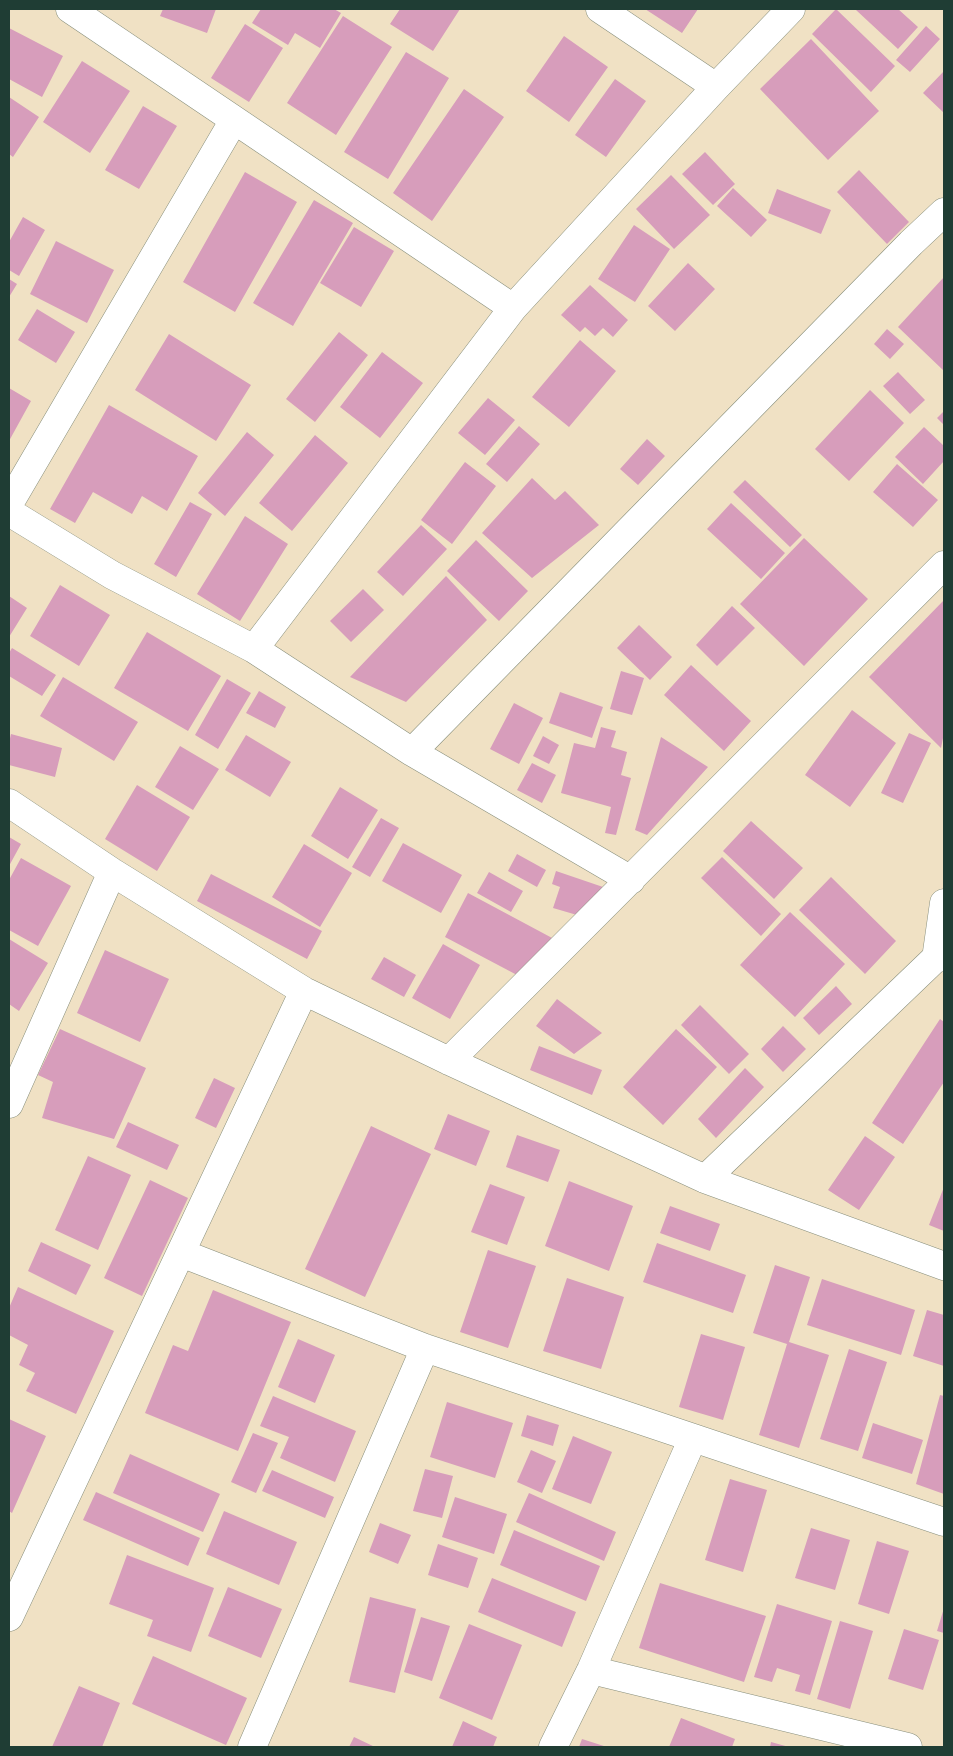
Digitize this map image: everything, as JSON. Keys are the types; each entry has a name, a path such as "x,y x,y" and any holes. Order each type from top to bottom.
{"street":[{"path":"70,9 513,308"},
{"path":"600,9 716,87"},
{"path":"254,649 513,308 716,87 791,9"},
{"path":"9,504 234,120"},
{"path":"412,752 911,243 944,212"},
{"path":"9,512 112,575 254,649 412,752 631,880"},
{"path":"449,1062 944,564"},
{"path":"9,803 112,872 304,991 449,1062 705,1179 944,1266"},
{"path":"9,1104 112,872"},
{"path":"705,1179 940,954 944,903"},
{"path":"9,1617 304,991"},
{"path":"181,1253 425,1348 944,1522"},
{"path":"252,1747 425,1348"},
{"path":"553,1747 591,1670 693,1438"},
{"path":"591,1670 908,1747"}],"building":[{"path":"163,9 216,9 207,33 160,16"},
{"path":"261,9 334,9 341,13 320,48 295,33 288,45 252,23"},
{"path":"400,9 460,9 433,51 390,24"},
{"path":"645,9 698,9 682,33"},
{"path":"836,9 895,66 871,92 812,34"},
{"path":"857,9 898,9 918,27 898,49"},
{"path":"343,16 392,47 336,135 287,103"},
{"path":"245,24 283,48 249,102 211,78"},
{"path":"926,26 940,39 910,72 896,60"},
{"path":"9,28 63,56 42,97 9,79"},
{"path":"564,36 608,67 569,122 526,91"},
{"path":"811,39 879,111 828,160 760,89"},
{"path":"406,52 449,78 388,179 344,152"},
{"path":"82,61 130,91 90,153 43,122"},
{"path":"944,71 944,113 923,93"},
{"path":"615,79 646,101 606,157 575,135"},
{"path":"464,89 504,117 432,221 393,193"},
{"path":"9,97 39,117 13,157 9,154"},
{"path":"143,106 177,126 139,189 105,170"},
{"path":"705,152 735,184 713,205 682,174"},
{"path":"859,170 909,222 887,244 837,192"},
{"path":"245,172 297,202 235,312 183,282"},
{"path":"671,175 710,215 674,249 636,209"},
{"path":"733,188 767,220 751,237 717,206"},
{"path":"777,189 831,210 821,234 768,213"},
{"path":"314,200 353,223 293,326 253,303"},
{"path":"23,217 45,230 19,276 9,270 9,242"},
{"path":"634,225 670,249 635,302 598,279"},
{"path":"354,227 394,251 361,307 320,283"},
{"path":"56,241 114,270 87,323 30,294"},
{"path":"688,263 715,289 675,331 648,306"},
{"path":"944,277 944,371 898,327"},
{"path":"9,279 17,284 9,297"},
{"path":"590,285 628,320 613,337 603,328 595,336 585,327 580,332 561,315"},
{"path":"37,309 75,332 56,363 18,340"},
{"path":"887,329 904,344 890,359 874,344"},
{"path":"339,332 368,355 315,422 286,399"},
{"path":"169,334 251,385 216,441 135,390"},
{"path":"580,340 616,371 569,427 532,397"},
{"path":"382,352 423,383 380,438 340,407"},
{"path":"898,372 925,400 910,414 883,386"},
{"path":"9,388 31,401 9,441"},
{"path":"870,390 904,423 849,481 815,449"},
{"path":"488,398 515,420 485,455 458,433"},
{"path":"109,405 198,456 167,511 142,496 132,514 93,492 75,523 50,509"},
{"path":"944,411 944,425 937,418"},
{"path":"519,426 540,444 507,482 486,464"},
{"path":"924,427 944,446 944,461 923,484 895,457"},
{"path":"247,432 274,455 225,516 198,493"},
{"path":"315,435 348,463 292,531 259,503"},
{"path":"647,439 665,456 638,485 620,469"},
{"path":"465,462 496,486 452,544 421,520"},
{"path":"897,464 938,500 913,527 873,492"},
{"path":"532,478 555,500 565,491 599,525 532,578 482,533"},
{"path":"745,480 802,535 790,547 733,492"},
{"path":"190,502 212,514 176,577 154,564"},
{"path":"731,503 785,553 761,579 707,529"},
{"path":"245,516 288,544 240,621 197,594"},
{"path":"421,525 447,549 403,596 377,572"},
{"path":"804,538 868,599 804,666 740,604"},
{"path":"476,540 528,591 499,621 447,571"},
{"path":"446,576 487,620 406,702 350,677"},
{"path":"60,585 110,615 79,666 30,636"},
{"path":"363,589 384,610 351,642 330,621"},
{"path":"9,596 27,608 9,637"},
{"path":"944,600 944,733 941,748 869,677"},
{"path":"732,606 755,628 717,666 696,645"},
{"path":"639,625 672,657 650,680 617,648"},
{"path":"147,632 221,676 188,731 114,688"},
{"path":"12,648 56,675 42,696 9,676 9,653"},
{"path":"691,665 751,721 724,751 664,695"},
{"path":"621,671 644,678 632,715 610,709"},
{"path":"63,677 138,722 114,761 40,716"},
{"path":"227,679 251,693 218,749 195,735"},
{"path":"259,691 286,707 275,728 246,713"},
{"path":"560,692 603,707 592,738 549,723"},
{"path":"514,703 543,718 519,764 490,749"},
{"path":"852,710 896,743 850,807 805,775"},
{"path":"601,727 616,731 611,747 627,752 621,775 631,778 616,835 605,833 611,807 561,793 574,743 595,748"},
{"path":"909,733 931,743 903,803 881,793"},
{"path":"11,734 62,748 55,777 9,765"},
{"path":"246,735 291,762 270,797 225,770"},
{"path":"543,736 559,745 549,764 533,756"},
{"path":"661,737 708,767 647,835 635,830"},
{"path":"180,746 219,769 193,810 155,787"},
{"path":"532,763 556,775 542,803 517,790"},
{"path":"137,785 190,817 157,871 105,839"},
{"path":"340,787 378,810 348,859 311,836"},
{"path":"381,818 399,828 370,877 352,867"},
{"path":"751,821 803,868 774,899 723,851"},
{"path":"9,837 21,844 9,866"},
{"path":"403,843 462,875 441,913 382,881"},
{"path":"304,844 352,873 320,927 272,897"},
{"path":"517,854 546,870 537,887 508,871"},
{"path":"722,857 781,914 761,936 701,878"},
{"path":"21,858 71,886 38,946 9,930 9,880"},
{"path":"556,871 603,887 577,915 553,908 560,887 552,884"},
{"path":"489,872 523,891 511,912 477,893"},
{"path":"211,874 322,931 307,959 197,901"},
{"path":"831,877 896,941 865,974 799,910"},
{"path":"468,893 554,939 517,975 445,937"},
{"path":"790,912 845,964 795,1017 740,965"},
{"path":"9,939 48,963 19,1011 9,1004"},
{"path":"443,944 480,965 450,1019 412,998"},
{"path":"105,950 169,979 140,1042 77,1013"},
{"path":"384,957 416,975 404,997 371,979"},
{"path":"836,986 852,1004 819,1035 803,1018"},
{"path":"557,999 602,1033 574,1054 536,1026"},
{"path":"700,1005 749,1054 729,1074 681,1025"},
{"path":"940,1019 944,1022 944,1082 903,1144 872,1123"},
{"path":"783,1026 806,1049 783,1072 761,1049"},
{"path":"60,1029 146,1068 114,1139 42,1118 53,1082 38,1075"},
{"path":"676,1029 717,1067 663,1125 623,1087"},
{"path":"539,1046 602,1070 592,1095 530,1070"},
{"path":"745,1068 764,1087 716,1138 698,1119"},
{"path":"214,1078 235,1088 216,1128 195,1118"},
{"path":"448,1114 490,1131 476,1166 434,1149"},
{"path":"128,1122 179,1145 167,1170 116,1147"},
{"path":"371,1126 431,1154 365,1297 305,1269"},
{"path":"517,1135 560,1150 548,1182 506,1167"},
{"path":"865,1136 895,1157 859,1210 828,1190"},
{"path":"88,1156 131,1175 98,1250 55,1230"},
{"path":"150,1180 188,1198 142,1296 104,1278"},
{"path":"569,1181 633,1206 609,1271 545,1246"},
{"path":"490,1184 525,1197 507,1245 471,1232"},
{"path":"944,1187 944,1231 929,1225"},
{"path":"670,1206 720,1224 710,1251 660,1233"},
{"path":"41,1242 91,1265 76,1295 28,1271"},
{"path":"657,1243 746,1275 733,1313 643,1282"},
{"path":"488,1250 536,1266 508,1348 460,1332"},
{"path":"775,1265 810,1277 789,1342 829,1355 799,1448 759,1435 787,1344 753,1333"},
{"path":"567,1278 624,1297 601,1369 543,1351"},
{"path":"822,1279 915,1310 901,1355 807,1325"},
{"path":"18,1287 114,1331 76,1414 26,1391 35,1373 19,1365 28,1345 9,1335 9,1308"},
{"path":"213,1290 291,1322 238,1451 145,1413 173,1345 188,1351"},
{"path":"927,1310 944,1315 944,1366 913,1356"},
{"path":"701,1334 745,1347 723,1420 679,1407"},
{"path":"298,1339 335,1355 315,1403 278,1387"},
{"path":"849,1349 887,1362 858,1451 820,1439"},
{"path":"940,1395 944,1396 944,1494 916,1484"},
{"path":"273,1396 356,1431 335,1482 280,1458 289,1437 260,1426"},
{"path":"447,1402 513,1423 495,1478 430,1457"},
{"path":"527,1415 559,1425 553,1446 521,1436"},
{"path":"9,1419 46,1436 12,1513 9,1511"},
{"path":"873,1423 923,1440 912,1474 862,1458"},
{"path":"253,1433 278,1443 256,1493 231,1482"},
{"path":"573,1436 612,1452 591,1504 552,1489"},
{"path":"531,1450 556,1461 542,1493 517,1482"},
{"path":"130,1454 220,1494 203,1532 113,1493"},
{"path":"425,1469 453,1476 442,1518 413,1511"},
{"path":"272,1470 334,1497 325,1518 262,1491"},
{"path":"730,1479 767,1490 743,1572 705,1560"},
{"path":"96,1492 200,1538 188,1566 83,1520"},
{"path":"529,1493 616,1532 604,1561 516,1522"},
{"path":"455,1497 507,1514 494,1554 442,1537"},
{"path":"224,1511 297,1542 279,1585 206,1554"},
{"path":"380,1523 411,1535 398,1564 369,1552"},
{"path":"811,1528 850,1540 835,1590 795,1578"},
{"path":"514,1530 600,1566 586,1601 500,1565"},
{"path":"877,1541 909,1551 889,1614 858,1604"},
{"path":"438,1544 478,1558 468,1588 428,1575"},
{"path":"127,1555 214,1588 191,1652 147,1636 153,1620 109,1604"},
{"path":"492,1578 576,1612 562,1647 478,1612"},
{"path":"660,1583 766,1616 744,1682 639,1648"},
{"path":"228,1587 282,1609 261,1658 208,1636"},
{"path":"370,1597 416,1609 395,1693 349,1682"},
{"path":"777,1604 832,1621 810,1695 795,1691 800,1675 777,1668 772,1682 754,1677"},
{"path":"944,1608 944,1633 937,1631"},
{"path":"421,1617 450,1626 432,1681 404,1672"},
{"path":"840,1621 873,1631 850,1709 817,1699"},
{"path":"469,1624 522,1645 492,1720 439,1698"},
{"path":"904,1629 939,1640 923,1690 888,1679"},
{"path":"153,1656 247,1698 226,1745 132,1704"},
{"path":"79,1686 120,1703 102,1747 52,1747"},
{"path":"681,1718 735,1739 732,1747 669,1747"},
{"path":"463,1721 497,1737 493,1747 452,1747"},
{"path":"354,1737 375,1747 349,1747"},
{"path":"582,1739 607,1747 579,1747"},
{"path":"771,1742 789,1747 770,1747"}]}
